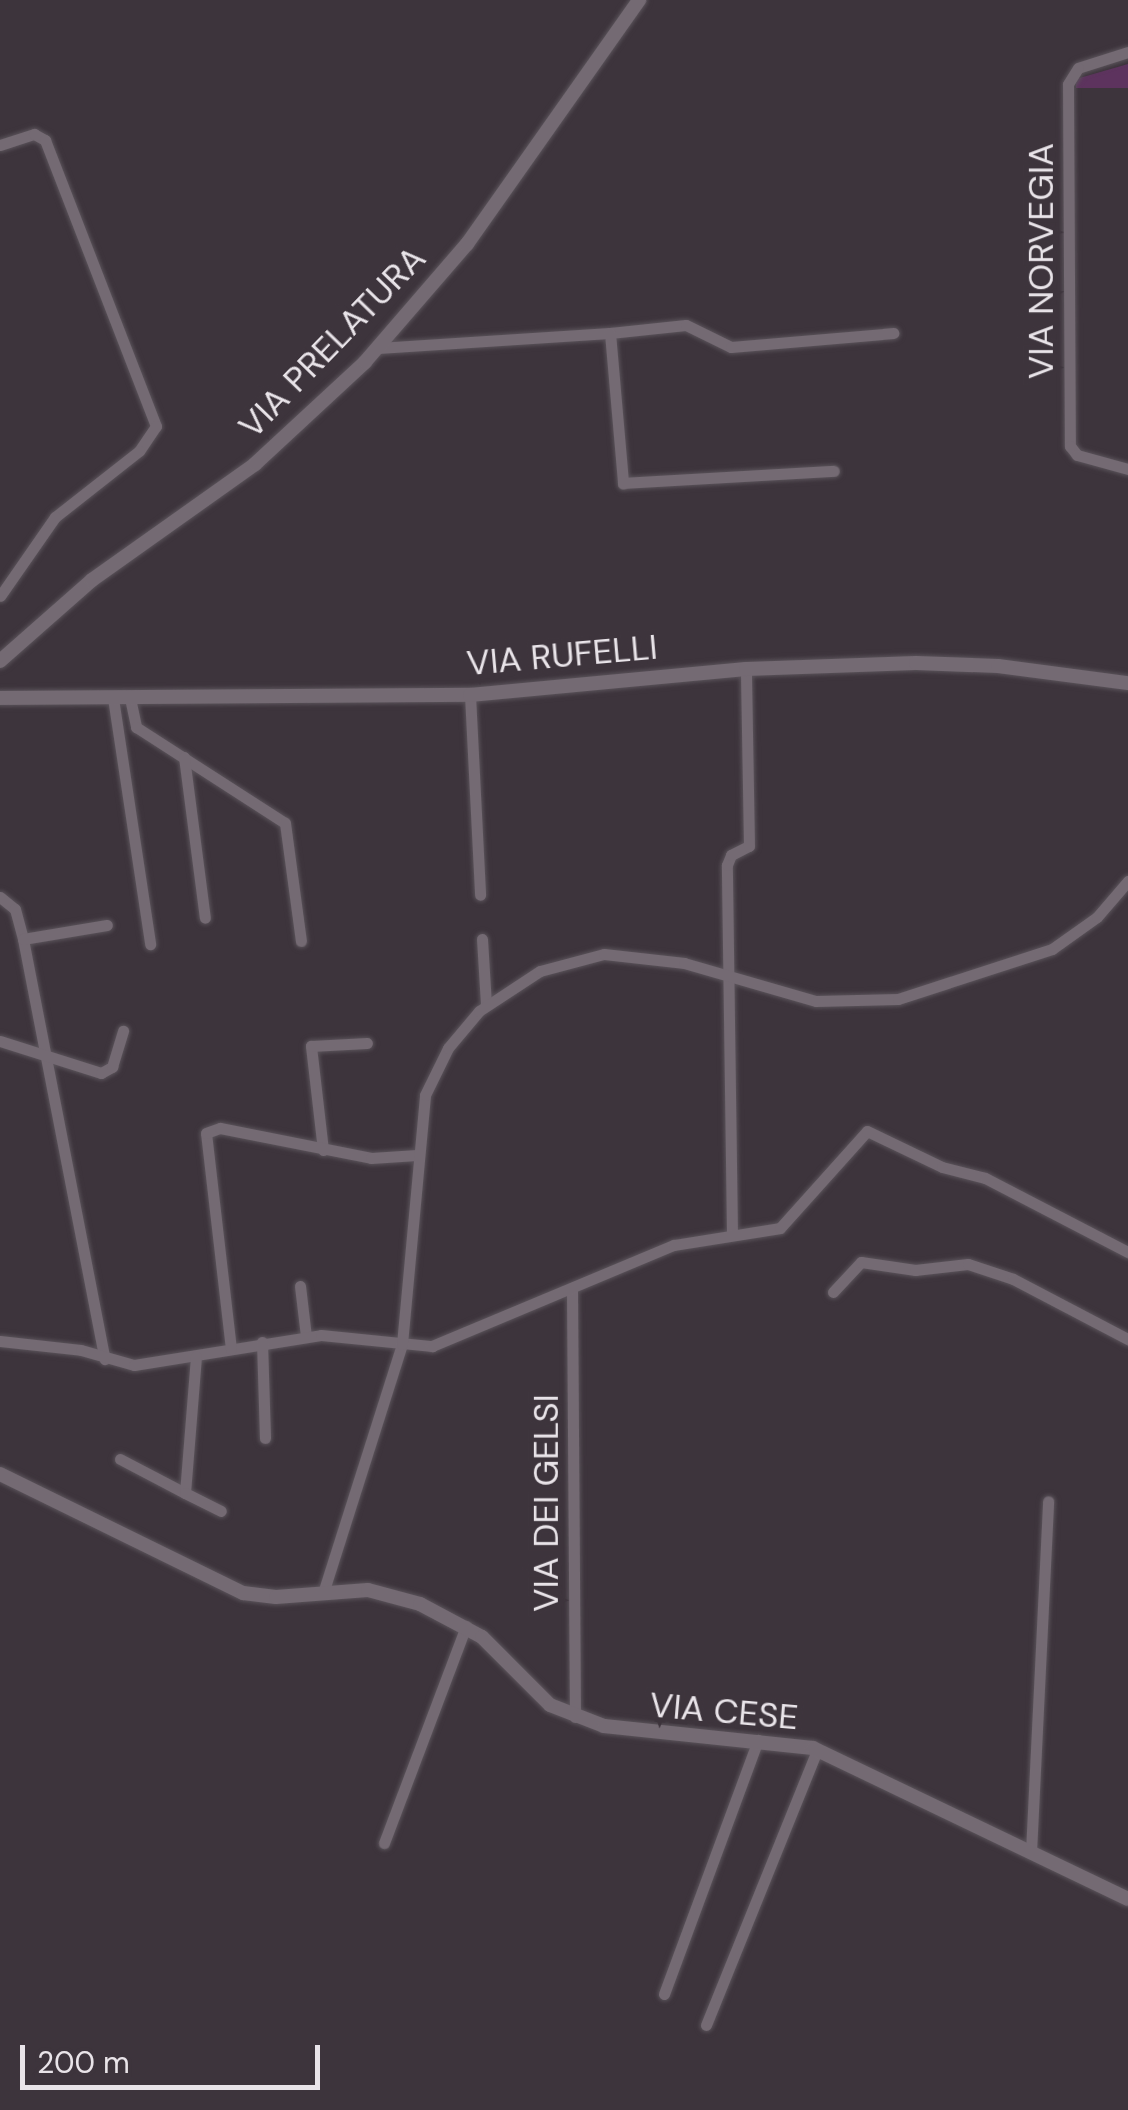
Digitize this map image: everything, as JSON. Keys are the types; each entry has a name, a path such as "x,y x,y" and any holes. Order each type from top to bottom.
{"street":[{"name":"VIA PRELATURA","path":"0,661 92,580 255,464 378,348 467,244 639,0"},
{"name":"VIA NORVEGIA","path":"1128,52 1071,74 1068,124 1070,446 1078,455 1128,469"},
{"path":"0,145 34,134 45,140 156,426 143,447 60,512 2,590"},
{"path":"378,348 686,325 730,347 893,333"},
{"path":"610,333 622,483 834,470"},
{"name":"VIA RUFELLI","path":"0,698 470,695 746,669 958,664 1128,683"},
{"path":"732,1234 728,862 749,844 746,669"},
{"path":"470,695 480,895"},
{"path":"113,698 150,944"},
{"path":"130,698 136,727 286,823 301,941"},
{"path":"184,758 206,918"},
{"path":"324,1590 402,1344 416,1155 432,1076 486,1004 540,972 598,955 728,974 824,1002 911,996 1052,950 1090,923 1128,881"},
{"path":"0,897 14,909 23,939 104,1359"},
{"path":"23,939 107,924"},
{"path":"482,939 486,1004"},
{"path":"0,1041 105,1073 123,1031"},
{"path":"323,1150 311,1046 368,1043"},
{"path":"231,1349 204,1136 220,1128 323,1150 416,1155"},
{"path":"0,1341 86,1351 134,1365 306,1336 436,1346 674,1245 788,1222 867,1131 937,1165 985,1178 1128,1252"},
{"path":"834,1292 850,1268 865,1261 915,1270 968,1264 1013,1279 1128,1339"},
{"path":"300,1286 306,1336"},
{"name":"VIA DEI GELSI","path":"572,1289 576,1716"},
{"path":"86,1351 93,1314"},
{"path":"262,1342 265,1438"},
{"path":"185,1492 196,1356"},
{"path":"120,1460 221,1511"},
{"name":"VIA CESE","path":"0,1474 237,1590 268,1598 324,1590 396,1595 466,1626 540,1698 576,1716 646,1736 758,1740 817,1750 1128,1899"},
{"path":"1031,1852 1048,1501"},
{"path":"384,1843 466,1626"},
{"path":"664,1994 758,1740"},
{"path":"706,2026 817,1750"}],"shaded area":[{"path":"1128,64 1128,88 1076,88 1076,79"}]}
